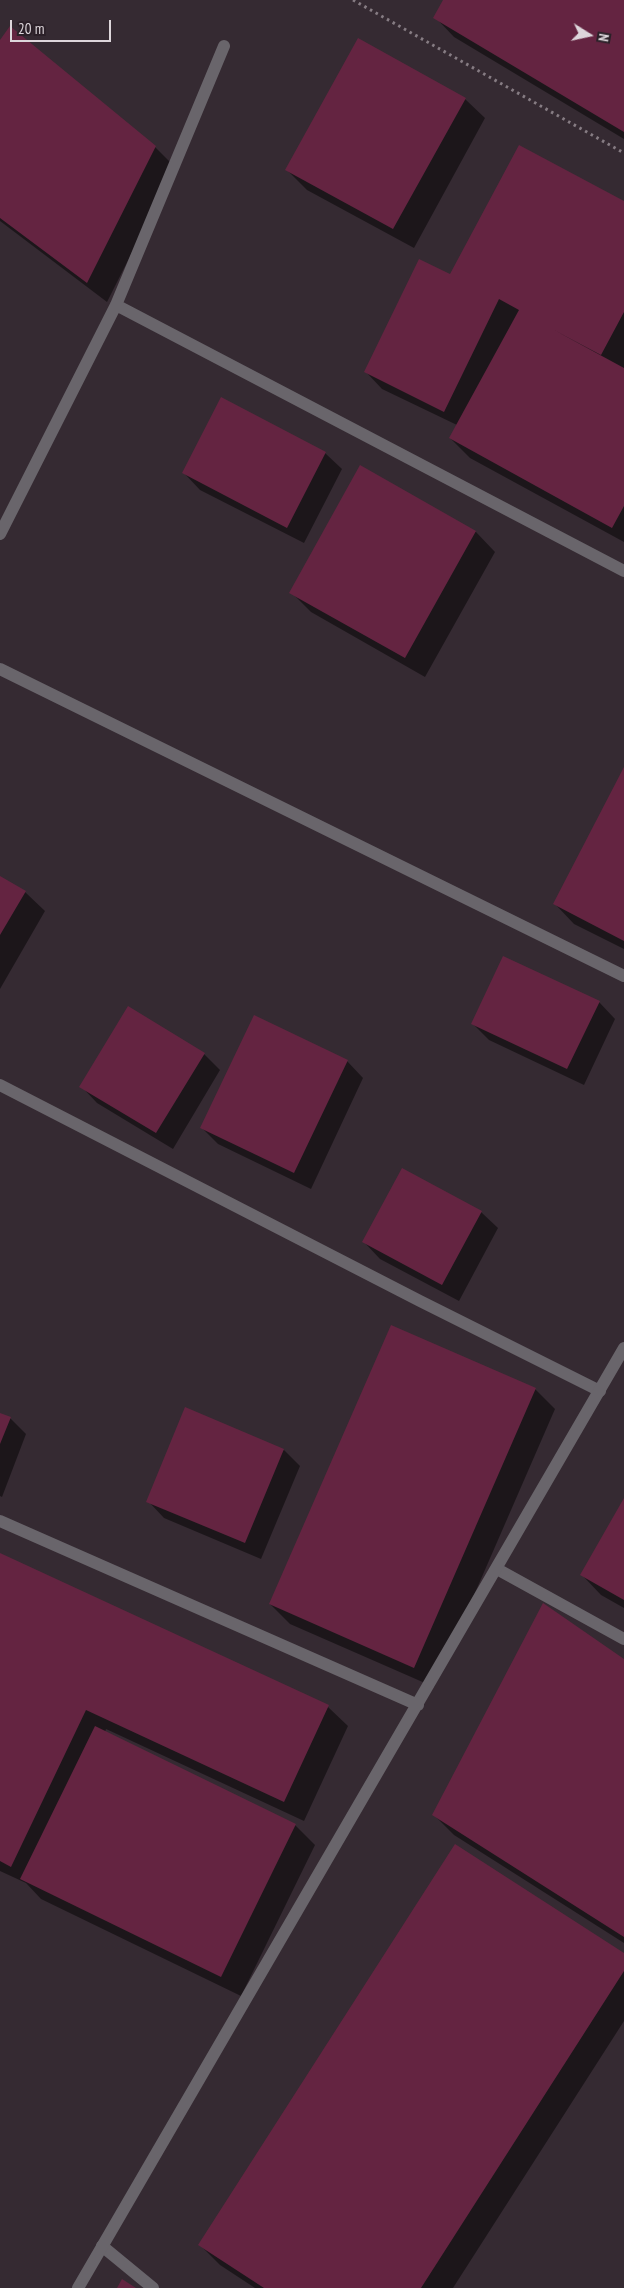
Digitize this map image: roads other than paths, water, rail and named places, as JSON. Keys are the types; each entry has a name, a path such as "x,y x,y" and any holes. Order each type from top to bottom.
{"street":[{"path":"0,534 116,305 224,46"},
{"path":"116,305 624,571"},
{"path":"0,669 624,976"},
{"path":"0,1085 411,1297 600,1391"},
{"path":"78,2288 624,1348"},
{"path":"0,1521 418,1705"},
{"path":"497,1569 624,1639"},
{"path":"102,2246 153,2288"}]}
